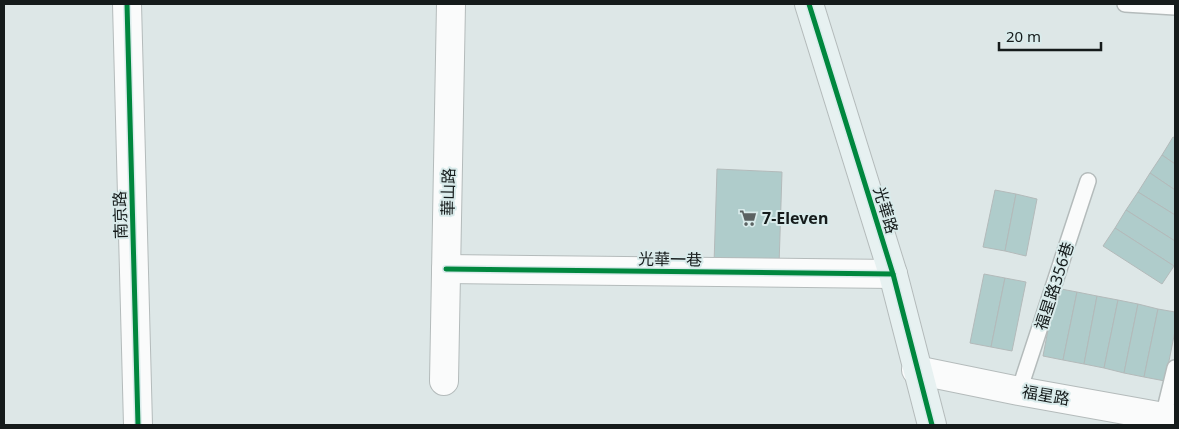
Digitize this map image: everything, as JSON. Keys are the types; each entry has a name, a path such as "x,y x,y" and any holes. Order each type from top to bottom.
{"street":[{"name":"南京路","path":"127,4 138,425"},
{"name":"華山路","path":"444,381 451,4"},
{"name":"光華路","path":"809,4 892,274 932,425"},
{"name":"光華一巷","path":"446,269 892,274"},
{"name":"福星路","path":"916,370 1169,418"}],"lane":[{"path":"1125,4 1175,7"},
{"name":"福星路356巷","path":"1019,390 1088,181"},
{"path":"1169,418 1175,368"}],"building":[{"path":"1173,137 1175,138 1175,164 1162,155"},
{"path":"1162,155 1175,164 1175,190 1150,173"},
{"name":"7-Eleven","path":"717,169 782,172 779,266 714,264"},
{"path":"1150,173 1175,190 1175,215 1138,192"},
{"path":"995,190 1016,194 1005,251 983,247"},
{"path":"1138,192 1175,215 1175,241 1126,210"},
{"path":"1016,194 1037,199 1026,256 1005,251"},
{"path":"1126,210 1175,241 1174,266 1115,228"},
{"path":"1115,228 1174,266 1162,284 1103,246"},
{"path":"984,274 1005,278 991,347 970,343"},
{"path":"1005,278 1026,282 1012,351 991,347"},
{"path":"1056,288 1077,292 1063,360 1043,356"},
{"path":"1077,292 1097,296 1084,364 1063,360"},
{"path":"1097,296 1118,300 1104,368 1084,364"},
{"path":"1118,300 1138,304 1124,373 1104,368"},
{"path":"1138,304 1158,309 1144,377 1124,373"},
{"path":"1158,309 1175,312 1175,331 1165,381 1144,377"}],"cycle path":[{"path":"127,4 138,425"},
{"path":"809,4 893,274 932,425"},
{"path":"446,269 893,274"}],"place":[{"name":"7-Eleven","path":"748,218"}]}
